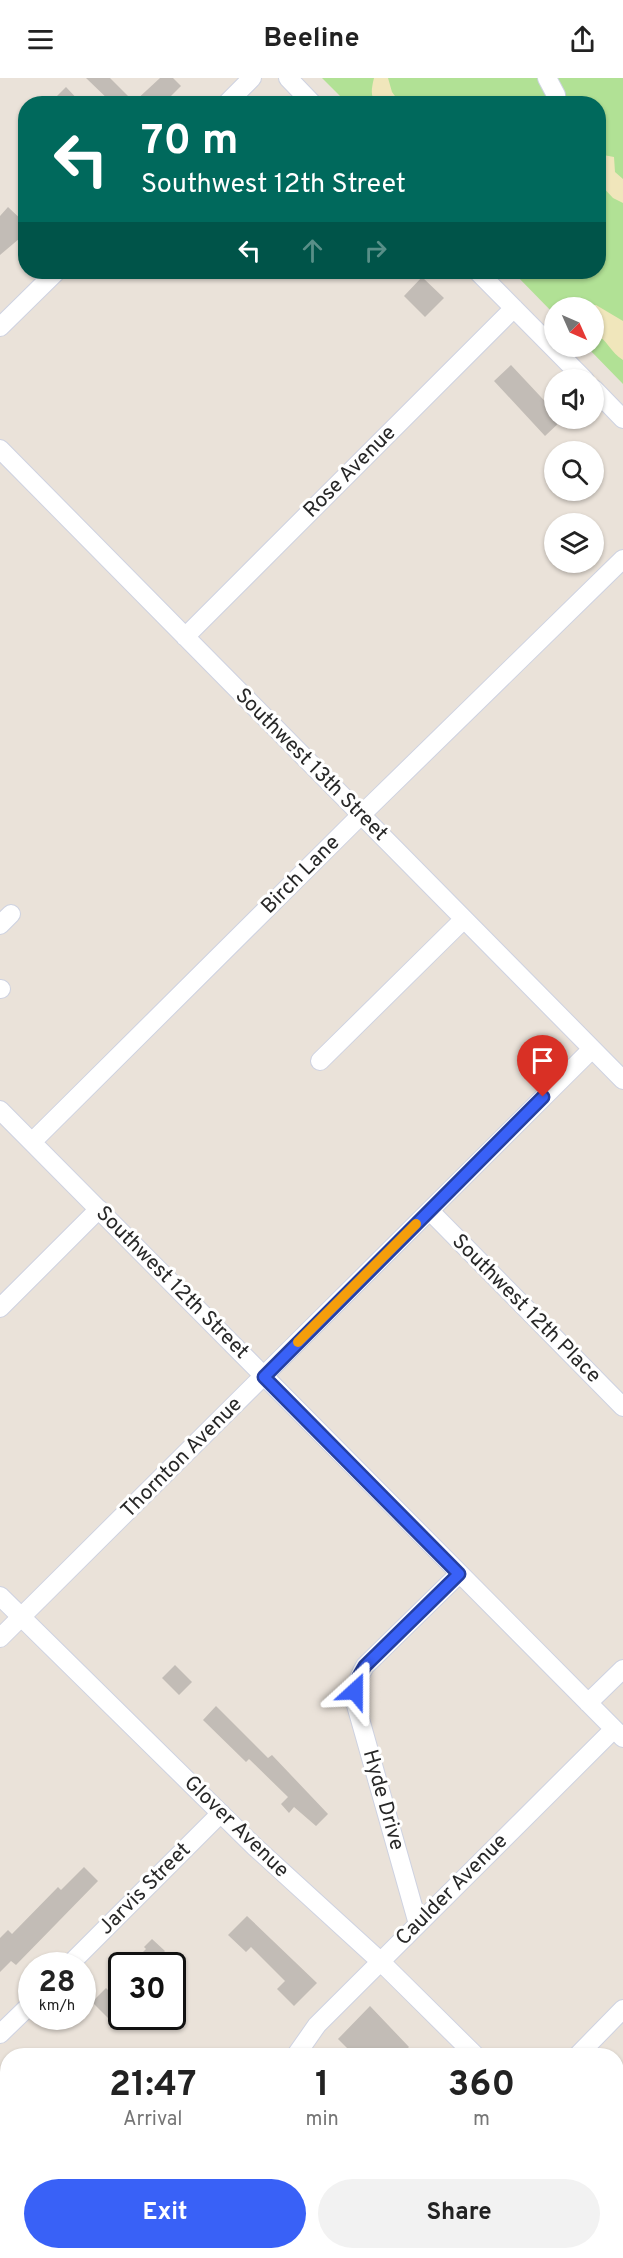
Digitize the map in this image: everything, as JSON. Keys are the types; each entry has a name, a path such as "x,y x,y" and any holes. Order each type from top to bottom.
{"street":[{"path":"234,96 252,78"},
{"path":"288,78 305,96"},
{"path":"547,78 556,96"},
{"path":"0,327 49,279"},
{"path":"485,279 574,369"},
{"name":"Rose Avenue","path":"185,637 514,308"},
{"path":"604,399 623,418"},
{"name":"Southwest 13th Street","path":"0,449 623,1080"},
{"name":"Birch Lane","path":"32,1142 623,559"},
{"path":"320,1061 464,919"},
{"name":"Thornton Avenue","path":"0,1638 592,1049"},
{"name":"Southwest 12th Street","path":"0,1110 618,1733"},
{"path":"0,1308 99,1209"},
{"name":"Southwest 12th Place","path":"430,1211 623,1407"},
{"name":"Hyde Drive","path":"418,1924 356,1705 355,1691 358,1678 365,1666 459,1574"},
{"name":"Glover Avenue","path":"0,1596 221,1813 380,1961 468,2048"},
{"path":"588,1703 623,1669"},
{"name":"Caulder Avenue","path":"303,2048 317,2025 380,1961 618,1733"},
{"name":"Jarvis Street","path":"82,1952 221,1813"},
{"path":"585,2048 623,2009"},
{"path":"0,2034 18,2017"}],"green space":[{"path":"322,78 623,78 623,384 597,357 604,357 604,297 544,297 544,304 520,279 606,279 606,96 340,96"}],"sand":[{"path":"374,78 388,78 395,96 373,96"},
{"path":"606,156 614,157 615,172 623,179 623,203 613,198 606,190"},
{"path":"604,310 623,321 623,360 604,341"}],"building":[{"path":"86,78 110,78 128,96 105,96"},
{"path":"160,78 173,78 181,86 171,96 140,96"},
{"path":"66,87 74,96 57,96"},
{"path":"8,207 18,216 18,240 0,255 0,216"},
{"path":"420,279 424,279 444,298 425,317 404,296"},
{"path":"511,365 544,400 544,429 552,429 545,436 494,381"},
{"path":"175,1665 192,1682 179,1695 162,1678"},
{"path":"216,1706 268,1758 272,1755 328,1814 316,1826 294,1807 289,1813 281,1804 288,1797 249,1759 246,1762 203,1720"},
{"path":"84,1867 98,1881 29,1952 18,1952 16,1965 11,1961 0,1972 0,1938 8,1930 12,1934 58,1887 61,1890"},
{"path":"247,1916 317,1983 294,2006 277,1989 285,1981 251,1947 246,1952 228,1935"},
{"path":"152,1939 165,1951 143,1952 146,1949 144,1947"},
{"path":"106,1988 108,1990 108,2018 96,2006 96,1998"},
{"path":"370,2006 409,2047 347,2048 338,2039"}],"slow traffic":[{"path":"298,1342 416,1224"}],"route":[{"path":"355,1691 358,1678 365,1666 459,1574 264,1377 543,1097"}]}
